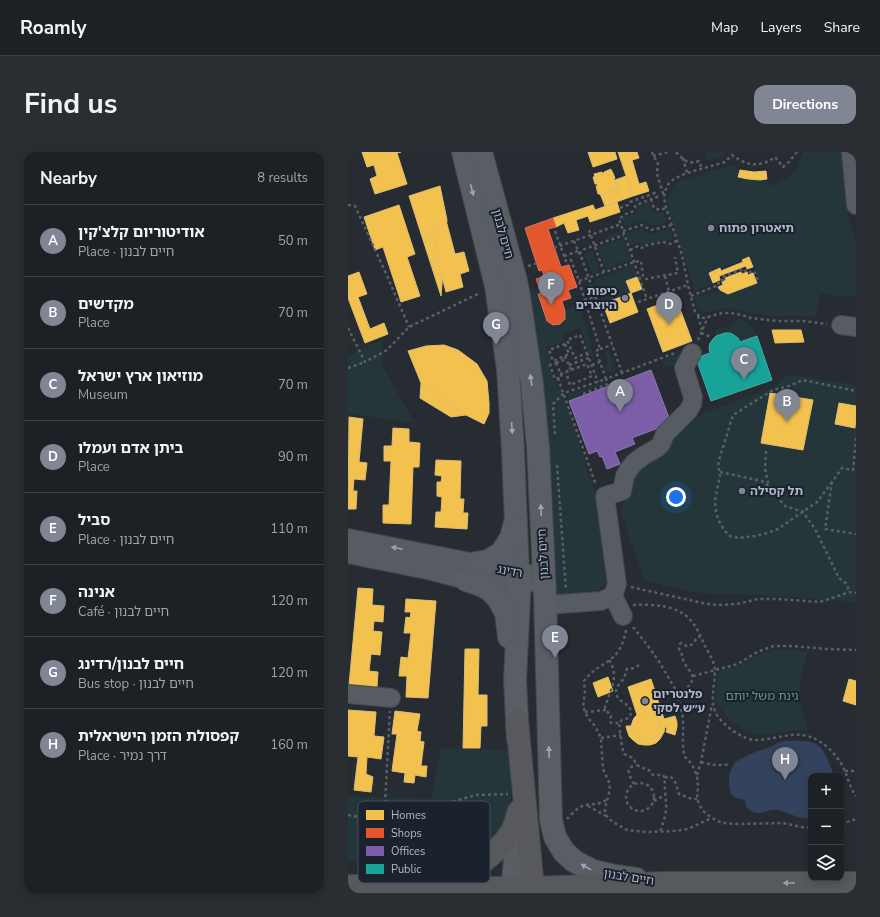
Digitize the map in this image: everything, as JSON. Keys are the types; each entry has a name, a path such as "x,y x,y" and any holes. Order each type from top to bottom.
{"highway":[{"path":"517,721 524,891"},
{"path":"490,857 511,833 519,802"},
{"path":"425,887 444,883"},
{"path":"348,886 425,887 463,891 524,891 665,883 856,883"}],"main road":[{"name":"חיים לבנון","path":"463,152 496,286 508,369 514,451 518,582 515,680 519,802 524,891"},
{"name":"חיים לבנון","path":"481,152 507,245 517,289 532,384 538,447 544,574 556,605 551,820 555,837 564,852 574,860 593,871 615,876 665,883"},
{"path":"515,680 506,613 499,600 490,590 482,585 470,571 501,553 511,538 516,519"}],"street":[{"path":"851,152 856,205"},
{"path":"556,605 618,600 605,496 622,491 625,476 629,469 635,462 661,444 668,430 688,411 692,404 693,397 684,368 685,352"},
{"name":"רדינג","path":"348,538 434,563 518,582 544,574"},
{"name":"רדינג","path":"348,554 434,563"},
{"path":"348,694 390,698"}],"path":[{"path":"652,152 653,156 658,162 657,174 666,208 682,255 688,285 695,312 698,316 701,332"},
{"path":"653,156 668,152"},
{"path":"676,152 687,162 691,163 699,161 702,169"},
{"path":"664,198 665,190 669,183 674,179 687,173 725,162 732,155 744,163 752,164 768,162 775,157 783,167 797,152"},
{"path":"683,158 687,173"},
{"path":"620,208 628,205 630,202 655,193 656,195 663,193"},
{"path":"647,299 619,219 632,212 636,205 657,197 656,195"},
{"path":"651,199 654,208 660,210 666,208"},
{"path":"348,205 355,206 388,278 408,327"},
{"path":"554,248 621,224"},
{"path":"623,231 642,225 651,230 672,225"},
{"path":"589,230 604,272"},
{"path":"555,232 566,261 571,260 600,349"},
{"path":"580,255 582,250 624,235"},
{"path":"574,241 622,373"},
{"path":"630,250 638,246 642,248 643,246 663,242 668,244 677,241"},
{"path":"564,256 578,251"},
{"path":"579,281 641,261 644,278 648,279 678,273 675,257"},
{"path":"532,265 537,263"},
{"path":"691,296 716,286 716,284 723,280 722,277 744,269 745,271 754,271 758,282"},
{"path":"665,276 669,292"},
{"path":"638,302 688,285"},
{"path":"348,368 365,362 387,350 408,327 496,286"},
{"path":"584,300 595,297"},
{"path":"698,316 704,318 722,313 730,313 777,322 803,321 848,326"},
{"path":"555,435 553,404 564,394 685,352 701,332 708,317"},
{"path":"348,328 365,362"},
{"path":"701,332 711,337"},
{"path":"598,382 580,335 567,340 569,354 566,358 550,365 555,379 558,378 598,490 605,496"},
{"path":"566,358 553,361 549,350 565,344 568,346 575,358 588,353"},
{"path":"583,394 608,384 596,350 612,345"},
{"path":"566,358 570,370"},
{"path":"569,365 589,358"},
{"path":"570,384 592,376 585,359"},
{"path":"556,362 562,377 558,378"},
{"path":"592,365 600,362"},
{"path":"560,374 587,364"},
{"path":"566,372 572,391"},
{"path":"856,391 803,380 789,386 773,390 733,415 719,460 718,467 720,476 715,500 718,519 724,530 730,536 739,538 756,536 778,529 803,512 817,502 842,468 853,470 856,438"},
{"path":"766,451 765,469 769,487"},
{"path":"556,605 557,458"},
{"path":"720,472 762,481 785,506 803,512 815,529 839,578 847,584 849,592"},
{"path":"832,482 825,529 856,534"},
{"path":"618,600 719,605 737,604 758,599 820,602 849,592 856,593"},
{"path":"618,600 677,610 693,623 711,656 716,669 712,702 697,776"},
{"path":"618,600 638,633 668,675 678,695 683,718 683,749 685,757 692,764 697,776 697,799 702,810 712,818 722,823 783,823 808,828"},
{"path":"678,695 688,688 693,676 691,671 685,665 679,646 681,643 690,646 696,638 700,636"},
{"path":"607,816 605,813 605,808 610,784 602,769 601,738 583,707 586,691 584,681 589,674 617,653 622,644"},
{"path":"693,676 738,664 757,652 774,646 856,650"},
{"path":"609,660 613,666 614,673 613,685 605,708 611,716 610,721 612,723 619,723 622,720 630,718 631,710 629,706 621,702 616,692 617,687 624,678 627,669 635,668 639,665"},
{"path":"613,685 617,687"},
{"path":"385,801 390,698"},
{"path":"712,702 714,711 727,727 745,737 756,740 801,735 810,737 822,743 832,752 843,767 851,790 856,796"},
{"path":"585,712 606,710"},
{"path":"619,723 624,754 632,758 640,767 649,770 651,774 663,775 665,778 669,776 673,778 676,781 679,794 692,799 697,799"},
{"path":"601,738 621,735"},
{"path":"701,762 712,766 730,764"},
{"path":"634,784 628,769 637,765"},
{"path":"844,771 856,772"},
{"path":"660,832 666,810 665,778"},
{"path":"643,782 652,787 654,792 655,796 652,806 644,811 636,811 632,809 626,798 628,790 634,784 643,782"},
{"path":"654,801 665,795"},
{"path":"458,801 476,796 519,802"},
{"path":"553,829 582,806 604,802 608,798"},
{"path":"588,806 607,816 613,822 627,830 646,832 688,829 712,818"},
{"path":"348,815 358,817"},
{"path":"844,823 856,819"}],"green space":[{"path":"704,152 726,152 723,157 707,161"},
{"path":"803,152 845,152 848,217 856,239 856,297 820,294 816,317 773,316 730,308 705,312 700,311 694,297 707,295 720,290 729,294 760,282 749,257 709,273 713,285 695,290 668,209 667,200 675,183 732,165 740,170 738,177 752,180 767,179 769,186 790,176 801,165 798,164"},
{"path":"650,202 652,210 660,213 664,212 667,221 652,226 643,220 625,227 622,219 634,214 638,206"},
{"path":"641,228 650,234 670,228 673,238 666,241 663,240 642,245 638,243 631,246 626,234"},
{"path":"619,232 620,235 604,241 603,238"},
{"path":"623,238 631,259 606,269 598,248"},
{"path":"592,250 600,271 592,274 584,253"},
{"path":"633,265 637,277 626,281 631,293 603,304 594,280"},
{"path":"539,287 541,293 538,295 547,321 551,324 558,325 563,321 565,310 579,305 592,344 590,345 595,359 592,360 580,328 562,335 564,341 546,348 551,362 548,364 554,380 557,379 563,393 595,493 609,578 607,583 594,594 557,598 542,403 526,295 530,290"},
{"path":"739,318 754,330 757,336 740,342 729,333 716,336 715,331 723,327 733,327"},
{"path":"382,340 382,366 415,423 350,414 348,415 348,355"},
{"path":"608,350 615,371 606,374 604,366 608,364 604,352"},
{"path":"686,351 682,362 665,368 662,360"},
{"name":"תל קסילה","path":"789,376 800,376 856,385 856,602 777,596 699,593 644,580 621,513 633,470 683,426 704,413 776,387 779,380"},
{"path":"603,382 604,384 580,393 581,396 569,401 567,395"},
{"name":"גינת משל יותם","path":"777,649 807,652 801,676 799,702 809,729 759,735 741,728 726,715 718,705 715,700 718,674 724,669 734,668 759,654"},
{"path":"441,748 512,750 511,803 504,824 490,839 490,801 358,801 358,861 348,861 348,796 431,799"}],"water":[{"path":"786,741 804,741 817,744 824,752 828,761 833,773 808,773 808,818 779,810 755,813 746,807 745,800 736,798 731,794 729,787 729,775 735,762 777,743"}],"building: Homes":[{"path":"362,152 401,152 397,153 407,184 375,194 370,179 377,176 374,165 367,167"},
{"path":"588,152 615,152 617,159 593,167"},
{"path":"618,152 637,152 639,158 632,160 639,184 646,182 649,191 633,196"},
{"path":"611,169 618,188 617,190 610,193 610,191 608,192 609,193 601,196 598,194 596,186 598,186 595,184 593,177 595,177 594,174 604,173"},
{"path":"740,170 754,172 766,171 767,179 760,180 738,177"},
{"path":"626,176 633,196 605,206 601,196 609,193 608,192 610,191 610,193 617,190 618,188 615,180"},
{"path":"440,186 447,220 441,296 409,196"},
{"path":"617,202 620,212 590,222 588,216 576,220 579,230 568,233 564,223 556,227 553,218 593,205 595,210"},
{"path":"399,205 415,254 407,257 420,296 401,302 383,247 375,250 364,217"},
{"path":"447,224 455,254 464,252 469,271 460,274 463,287 446,292 441,273 435,275 432,261 440,259 435,239 426,241 425,235 434,233 433,227"},
{"path":"749,257 753,267 747,269 746,266 719,276 720,280 713,283 709,273 720,268 721,271 743,262 742,260"},
{"path":"359,272 367,294 358,297 370,329 384,323 388,334 365,343 348,298 348,276"},
{"path":"741,272 742,274 747,272 748,275 753,273 757,283 728,294 720,290 718,287 723,285 722,282 726,280 725,278"},
{"path":"637,277 642,289 631,293 626,281"},
{"name":"כיפות היוצרים","path":"631,293 638,312 610,323 603,304"},
{"path":"676,298 692,341 663,352 647,309"},
{"path":"772,330 801,330 804,342 775,343"},
{"path":"444,345 458,350 477,364 487,381 489,413 484,424 466,415 421,383 408,351 426,346"},
{"path":"421,383 466,415 451,417 420,398"},
{"path":"770,393 813,400 803,450 761,443"},
{"path":"839,403 856,406 855,428 835,424"},
{"path":"349,417 363,419 359,462 367,463 365,480 354,479 353,491 357,491 356,509 348,509"},
{"path":"393,428 409,429 409,442 420,443 419,467 413,467 411,524 383,523 383,505 389,505 391,461 384,461 384,446 392,446"},
{"path":"436,460 461,461 460,499 464,499 463,513 468,513 467,529 435,527 436,512 441,512 442,497 437,496 437,482 441,482 442,476 435,475"},
{"path":"358,588 373,589 372,605 384,606 383,622 374,621 373,631 382,632 380,655 371,654 369,671 378,672 377,687 349,685"},
{"path":"406,599 436,601 428,698 406,697 407,676 399,676 401,657 408,658 411,633 404,633 406,617 410,618 411,612 405,612"},
{"path":"465,649 479,649 478,695 487,695 487,726 481,726 480,748 463,748"},
{"path":"608,677 613,691 598,697 593,683"},
{"name":"פלנטריום ע״ש לסקי","path":"651,679 664,719 675,716 677,727 675,735 666,732 667,728 665,727 664,732 656,743 644,745 638,744 633,740 629,736 627,730 626,726 631,726 637,715 628,687"},
{"path":"849,679 856,681 856,705 843,701"},
{"path":"348,710 376,712 374,736 384,737 381,759 367,757 366,774 373,777 371,792 354,790 358,757 348,756"},
{"path":"395,711 420,714 417,731 421,732 420,741 424,742 421,766 427,766 426,777 415,775 414,783 404,782 405,773 392,771 397,734 392,734"},
{"path":"646,712 656,716 660,726 656,736 646,740 636,736 632,726 636,716"}],"building: Shops":[{"path":"553,218 556,227 548,229 561,267 569,265 577,287 568,290 571,298 562,301 565,311 565,319 560,324 553,325 547,321 538,294 541,293 536,279 544,276 542,270 539,271 525,228"}],"building: Offices":[{"path":"651,370 671,423 632,438 635,444 615,452 620,464 607,469 602,456 600,457 597,451 589,454 569,401"}],"building: Public":[{"path":"725,333 734,335 740,342 757,336 772,380 711,401 696,358 710,353 710,343 713,339 716,336"}],"place":[{"name":"תיאטרון פתוח","path":"711,228"},
{"name":"כיפות היוצרים","path":"625,298"},
{"name":"אנינה","path":"551,305"},
{"name":"ביתן אדם ועמלו","path":"669,325"},
{"name":"חיים לבנון/רדינג","path":"496,345"},
{"name":"מוזיאון ארץ ישראל","path":"744,380"},
{"name":"אודיטוריום קלצ'קין","path":"620,412"},
{"name":"מקדשים","path":"787,422"},
{"name":"תל קסילה","path":"742,491"},
{"name":"סביל","path":"555,658"},
{"name":"פלנטריום ע״ש לסקי","path":"645,701"},
{"name":"קפסולת הזמן הישראלית","path":"785,780"}]}
